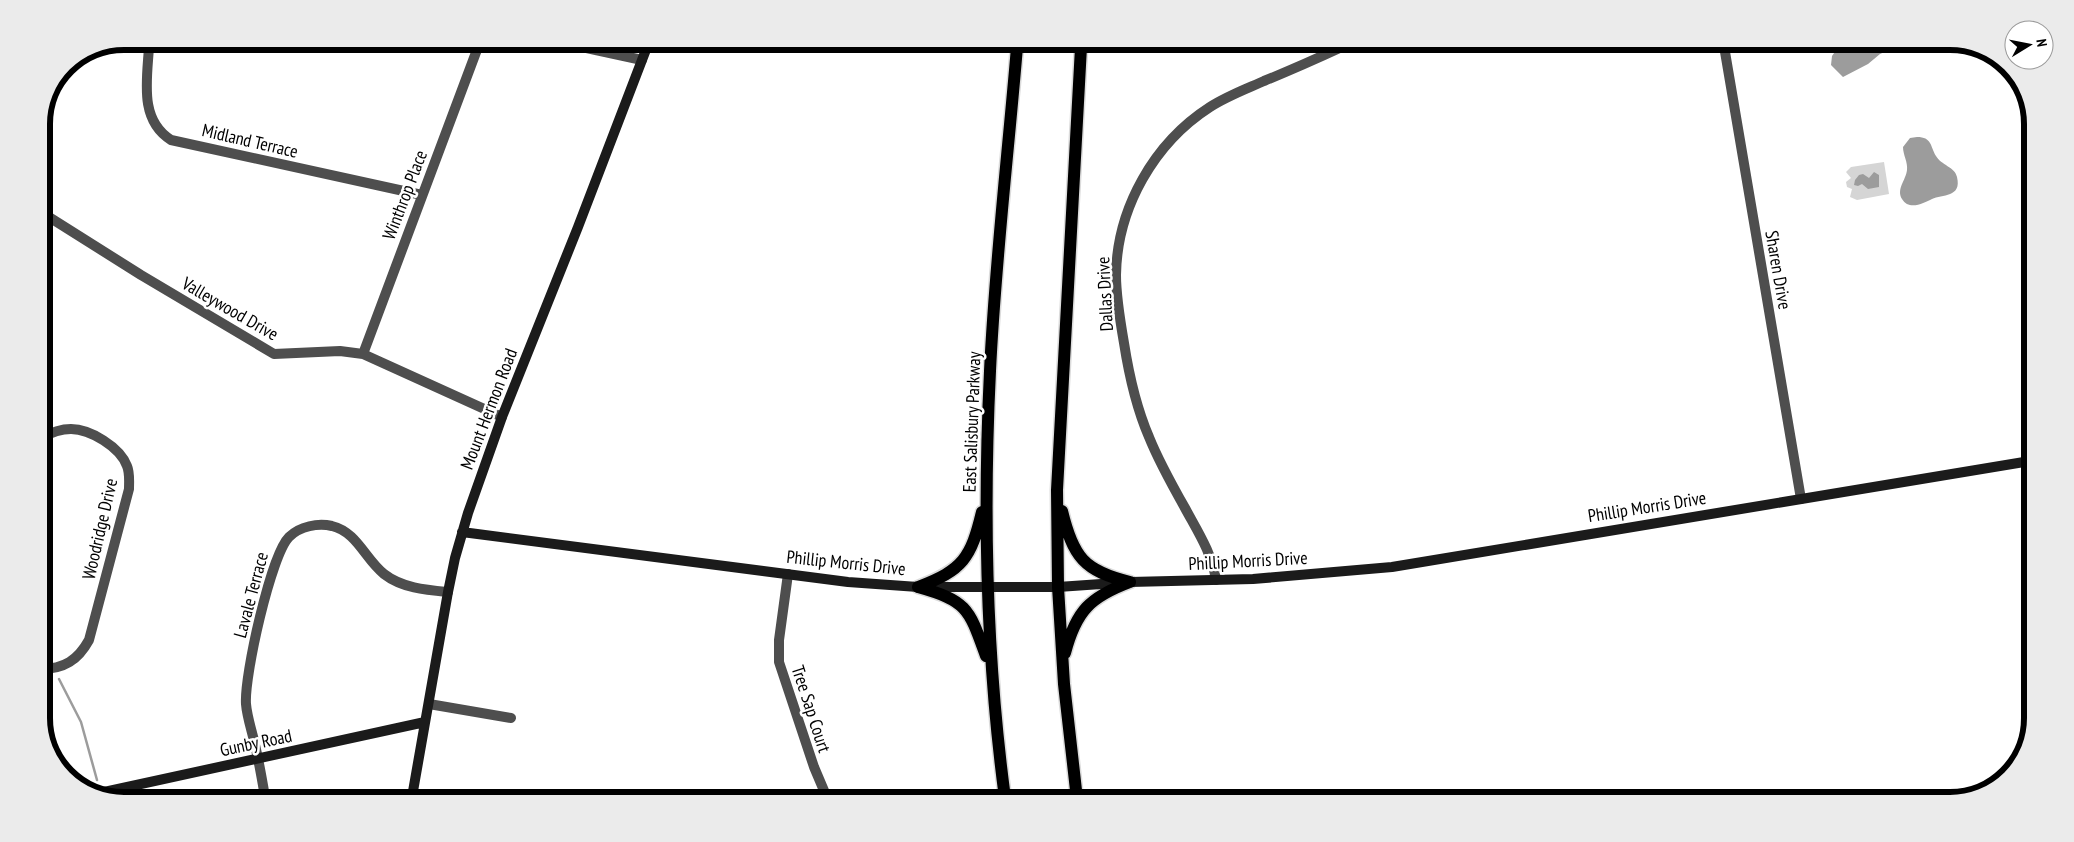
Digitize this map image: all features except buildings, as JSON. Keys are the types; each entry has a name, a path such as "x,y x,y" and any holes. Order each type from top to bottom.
{"main road":[{"name":"East Salisbury Parkway","path":"1005,792 992,672 986,495 990,370 1017,50"},
{"path":"1076,792 1063,664 1058,587 1057,490 1081,50"},
{"path":"1057,490 1070,542 1077,553 1095,571 1105,576 1130,582"},
{"path":"918,587 946,575 967,556 975,538 986,495"},
{"path":"1063,664 1071,634 1082,613 1100,595 1130,582"},
{"path":"918,587 955,601 969,614 975,623 992,672"}],"street":[{"name":"Midland Terrace","path":"149,50 148,112 157,128 164,136 171,140 422,195"},
{"name":"Winthrop Place","path":"363,354 477,50"},
{"path":"596,50 642,60"},
{"name":"Mount Hermon Road","path":"413,792 448,592 462,532 502,417 572,243 646,50"},
{"name":"Dallas Drive","path":"1216,580 1209,551 1148,436 1137,402 1126,354 1118,297 1116,276 1120,240 1129,207 1143,178 1162,149 1186,125 1210,107 1234,94 1335,50"},
{"name":"Sharen Drive","path":"1725,50 1801,499"},
{"name":"Valleywood Drive","path":"50,218 141,276 274,354 340,351 363,354 502,417"},
{"name":"Woodridge Drive","path":"50,435 66,429 80,430 90,434 108,445 122,457 128,470 129,479 129,488 89,640 80,655 72,661 58,668 50,668"},
{"name":"Phillip Morris Drive","path":"462,532 848,582 918,587 1058,587 1130,582 1216,580 1341,573 1392,567 2024,462"},
{"name":"Lavale Terrace","path":"264,792 246,704 248,674 272,573 279,551 289,537 304,528 324,525 333,526 350,536 375,566 395,581 420,589 448,592"},
{"name":"Tree Sap Court","path":"788,574 779,640 779,662 814,767 825,792"},
{"path":"429,704 511,718"},
{"name":"Gunby Road","path":"109,791 258,760 425,722"}],"shaded area":[{"path":"1836,50 1889,50 1843,77 1831,65 1832,56"},
{"path":"1917,137 1928,140 1938,159 1956,174 1958,184 1957,189 1950,194 1936,197 1921,204 1909,205 1905,203 1900,195 1907,170 1903,147 1910,138"},
{"path":"1884,162 1889,194 1857,200 1850,197 1852,189 1847,187 1846,182 1851,178 1846,172 1851,167"},
{"path":"1874,172 1879,175 1879,187 1868,189 1862,184 1854,185 1859,175 1863,174 1869,178"}],"waterway":[{"path":"59,679 81,722 97,780"}]}
